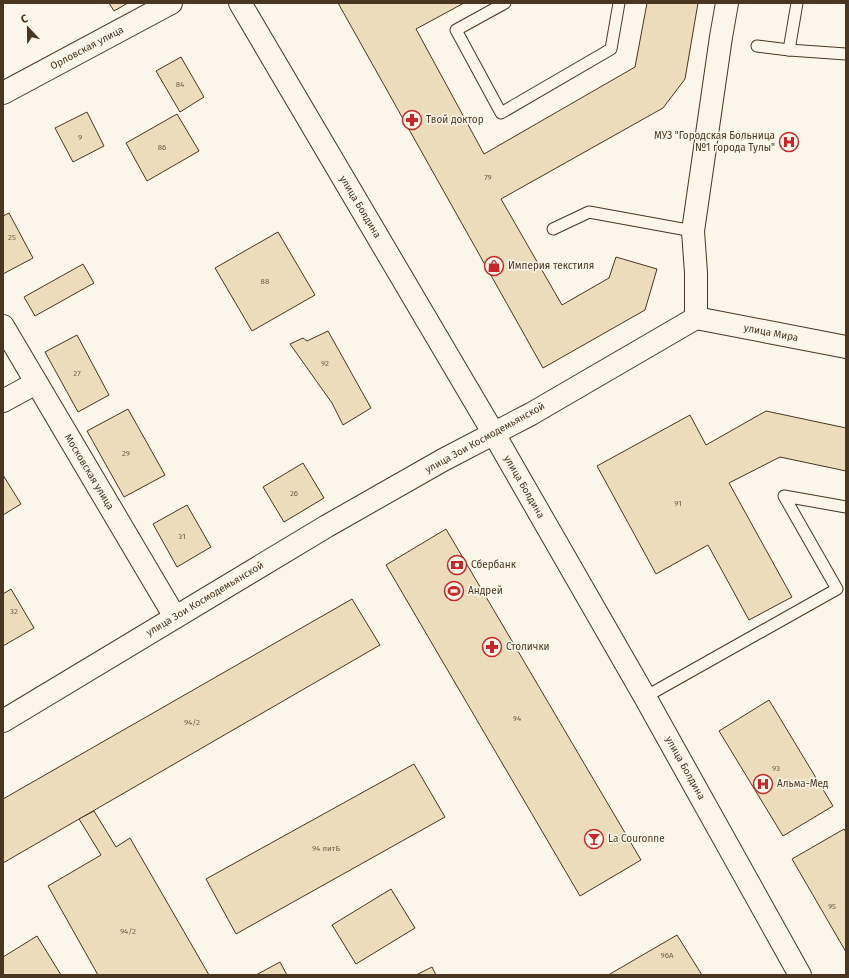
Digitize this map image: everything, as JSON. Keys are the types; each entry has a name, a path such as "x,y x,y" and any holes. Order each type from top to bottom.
{"street":[{"name":"Орловская улица","path":"3,93 171,3"},
{"name":"улица Болдина","path":"240,3 494,434 645,697 800,975"},
{"path":"696,318 696,273 693,231 727,3"},
{"name":"улица Зои Космодемьянской","path":"3,721 341,518 443,460 494,434 696,318"},
{"name":"улица Мира","path":"696,318 846,347"},
{"name":"Московская улица","path":"3,326 175,617"},
{"path":"3,401 36,383"}],"lane":[{"path":"506,3 456,30 501,113 611,49 619,3"},
{"path":"789,50 797,3"},
{"path":"757,46 846,54"},
{"path":"554,229 589,212 693,231"},
{"path":"645,697 837,589 784,496 846,508"}],"building":[{"path":"109,3 128,3 114,11"},
{"path":"338,3 464,3 416,29 484,154 635,67 647,3 698,3 685,79 663,108 501,199 562,305 609,278 616,257 657,269 645,310 543,368"},
{"path":"181,57 204,97 180,112 156,71"},
{"path":"87,112 104,146 73,162 55,128"},
{"path":"177,114 199,151 147,181 126,143"},
{"path":"9,213 33,258 3,274 3,216"},
{"path":"278,232 315,295 252,331 215,268"},
{"path":"83,264 94,283 35,316 24,297"},
{"path":"328,331 371,408 343,425 332,403 290,344 303,338 307,341"},
{"path":"77,335 109,395 78,412 45,352"},
{"path":"128,409 165,475 124,497 87,431"},
{"path":"766,411 846,428 846,471 780,457 729,483 792,597 749,620 708,545 656,574 597,466 690,415 706,445"},
{"path":"303,463 324,498 284,522 263,487"},
{"path":"3,475 21,504 3,515"},
{"path":"187,505 211,547 177,567 153,524"},
{"path":"446,529 641,860 580,896 386,565"},
{"path":"11,589 34,628 3,646 3,594"},
{"path":"352,599 380,645 3,863 3,799"},
{"path":"769,700 833,806 783,836 719,731"},
{"path":"414,764 445,817 236,934 206,879"},
{"path":"94,811 116,847 130,838 209,975 98,975 48,886 101,855 79,819"},
{"path":"844,829 846,832 846,952 792,859"},
{"path":"391,889 415,928 356,964 332,925"},
{"path":"677,935 702,975 610,974"},
{"path":"37,936 61,975 3,975 3,957"},
{"path":"280,962 287,975 256,975"},
{"path":"432,967 436,975 416,975"}],"place":[{"name":"Твой доктор","path":"412,120"},
{"name":"МУЗ \"Городская Больница №1 города Тулы\"","path":"789,142"},
{"name":"Империя текстиля","path":"494,266"},
{"name":"Сбербанк","path":"457,565"},
{"name":"Андрей","path":"454,591"},
{"name":"Столички","path":"492,647"},
{"name":"Альма-Мед","path":"763,784"},
{"name":"La Couronne","path":"594,839"}]}
